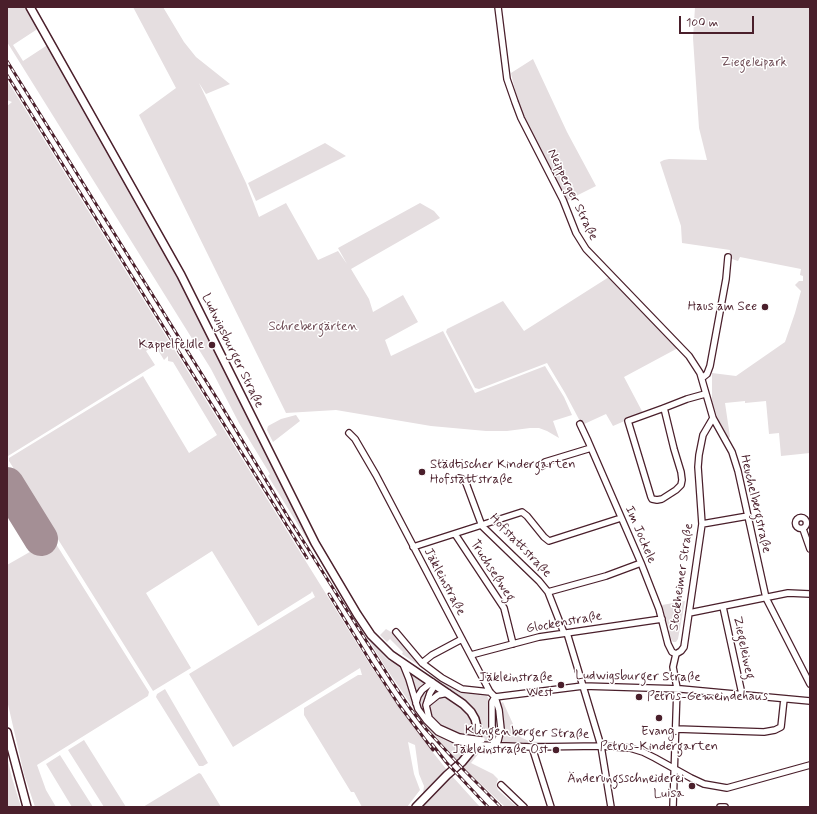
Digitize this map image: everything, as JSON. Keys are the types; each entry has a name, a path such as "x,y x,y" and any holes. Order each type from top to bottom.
{"main road":[{"name":"Ludwigsburger Straße","path":"30,7 183,280 326,562 357,614 371,635 391,655 463,704 475,720 478,731 475,745 471,751 462,762 416,807"},
{"path":"7,732 27,807"}],"street":[{"name":"Neipperger Straße","path":"498,7 507,79 521,118 563,200 576,233 586,249 689,356 702,378"},
{"path":"702,378 707,374 710,366 725,286 728,257"},
{"name":"Heuchelbergstraße","path":"702,378 712,418 732,452 738,471 766,598 810,684"},
{"path":"664,408 682,480 681,485 676,490 662,499 654,500 651,497 628,422 664,408 705,394"},
{"name":"Stockheimer Straße","path":"673,807 677,688 673,667 676,654 684,647 702,524 698,473 699,456 703,435 712,418"},
{"name":"Im Jockele","path":"580,424 641,563 662,619 668,644 672,652 676,654"},
{"name":"Jäkleinstraße","path":"349,433 355,439 376,475 490,692 495,697"},
{"path":"542,466 545,462 591,448"},
{"name":"Hofstattstraße","path":"458,478 462,479 466,483 482,526 539,581 548,592 565,633 601,746 611,807"},
{"path":"413,547 522,512 546,540 552,541 621,518"},
{"path":"702,524 748,516"},
{"path":"803,529 810,549"},
{"name":"Truchseßweg","path":"455,534 504,608 514,644"},
{"path":"548,592 606,576 641,563"},
{"path":"689,613 788,593 810,594"},
{"name":"Ziegeleiweg","path":"723,607 742,694"},
{"name":"Glockenstraße","path":"471,655 539,637 662,619"},
{"path":"396,632 422,663 442,678 462,689 490,692"},
{"path":"422,663 432,655 462,639"},
{"name":"Klingenberger Straße","path":"403,664 418,710 431,727 447,738 495,745 532,747 601,746 636,750 655,758 704,784 727,788 810,765"},
{"path":"416,703 422,690 433,684"},
{"path":"433,684 426,705 427,712 434,723 458,739"},
{"name":"Ludwigsburger Straße","path":"495,697 583,686 677,688 810,701"},
{"path":"426,705 438,695 448,693"},
{"path":"495,697 492,702 492,726 495,745"},
{"path":"495,697 499,710 501,729 498,741 495,745"},
{"path":"676,729 764,732 775,730 781,727 784,699"},
{"path":"481,742 488,736 492,726"},
{"path":"532,747 550,807"},
{"path":"501,785 524,807"}],"green space":[{"path":"7,7 27,7 39,28 13,45 23,61 49,44 172,264 303,528 357,621 268,476 270,474 239,423 211,369 7,42"},
{"name":"Schrebergärten","path":"133,7 163,7 184,42 196,57 230,84 206,94 199,83 246,183 259,217 286,203 318,260 338,251 347,264 338,248 420,203 434,211 440,218 351,269 369,299 373,312 403,295 418,322 385,340 391,356 443,331 475,393 545,366 564,397 572,415 553,421 559,438 539,428 486,431 431,426 336,410 286,413 139,115 176,88"},
{"name":"Ziegeleipark","path":"695,7 810,7 810,453 781,456 779,433 769,434 766,401 725,403 730,437 728,438 720,425 712,401 712,373 736,376 785,342 801,291 795,285 799,281 803,281 803,276 800,275 801,269 740,257 738,261 729,258 730,250 682,243 681,226 660,162 669,159 707,160 699,128 693,38"},
{"path":"533,59 567,132 596,186 566,201 523,118 517,99 511,73"},
{"path":"7,80 372,668 427,745 447,770 423,793 424,786 419,774 415,745 408,742 414,774 420,790 407,807 362,807 354,792 351,792 304,715 304,708 358,675 362,675 360,668 233,747 189,674 315,597 312,591 258,626 212,551 146,593 191,668 153,691 9,461 9,458 143,376 189,453 217,435 173,362 168,361 168,356 164,360 155,345 146,351 155,365 8,456 7,455 7,106 12,102 7,100"},
{"path":"325,143 346,156 256,201 248,183"},
{"path":"609,277 678,348 624,377 643,413 613,426 606,414 582,425 547,363 479,389 475,388 446,332 447,329 503,301 524,331"},
{"path":"296,415 300,421 273,442 267,430 268,426 281,419"},
{"path":"7,466 149,692 148,696 37,765 46,790 56,807 35,807 24,774 7,700 7,565 35,549 7,502"},
{"path":"685,601 678,639 676,642 673,642 662,605"},
{"path":"386,629 394,632 439,679 402,654 403,652 390,639 387,642 380,635"},
{"path":"367,637 388,660 425,672 461,693 487,696 491,703 491,738 471,763 493,774 498,779 496,785 498,790 517,807 505,807 466,770 425,725"},
{"path":"165,689 208,763 203,766 199,766 156,697 157,694"},
{"path":"503,702 513,724 511,726 516,733 529,741 549,743 549,745 529,745 523,742 519,744 502,744 504,729 498,704"},
{"path":"84,740 126,807 104,807 68,750"},
{"path":"60,755 93,807 72,807 46,764"},
{"path":"7,757 12,778 21,807 7,807"},
{"path":"199,773 221,807 143,807"},
{"path":"452,776 480,807 422,807 429,798"}],"runway":[{"path":"7,484 41,539"}],"railway":[{"path":"7,61 221,405 288,517 391,680 426,729 501,807"},
{"path":"7,75 307,558"},
{"path":"329,594 399,705 433,750"},
{"path":"432,744 446,762 488,807"}],"place":[{"name":"Haus am See","path":"765,307"},
{"name":"Kappelfeldle","path":"212,345"},
{"name":"Städtischer Kindergarten Hofstattstraße","path":"422,472"},
{"name":"Jäkleinstraße West","path":"561,685"},
{"name":"Petrus-Gemeindehaus","path":"639,697"},
{"name":"Evang. Petrus-Kindergarten","path":"659,718"},
{"name":"Jäkleinstraße Ost","path":"556,750"},
{"name":"Änderungsschneiderei Luisa","path":"692,786"}]}
